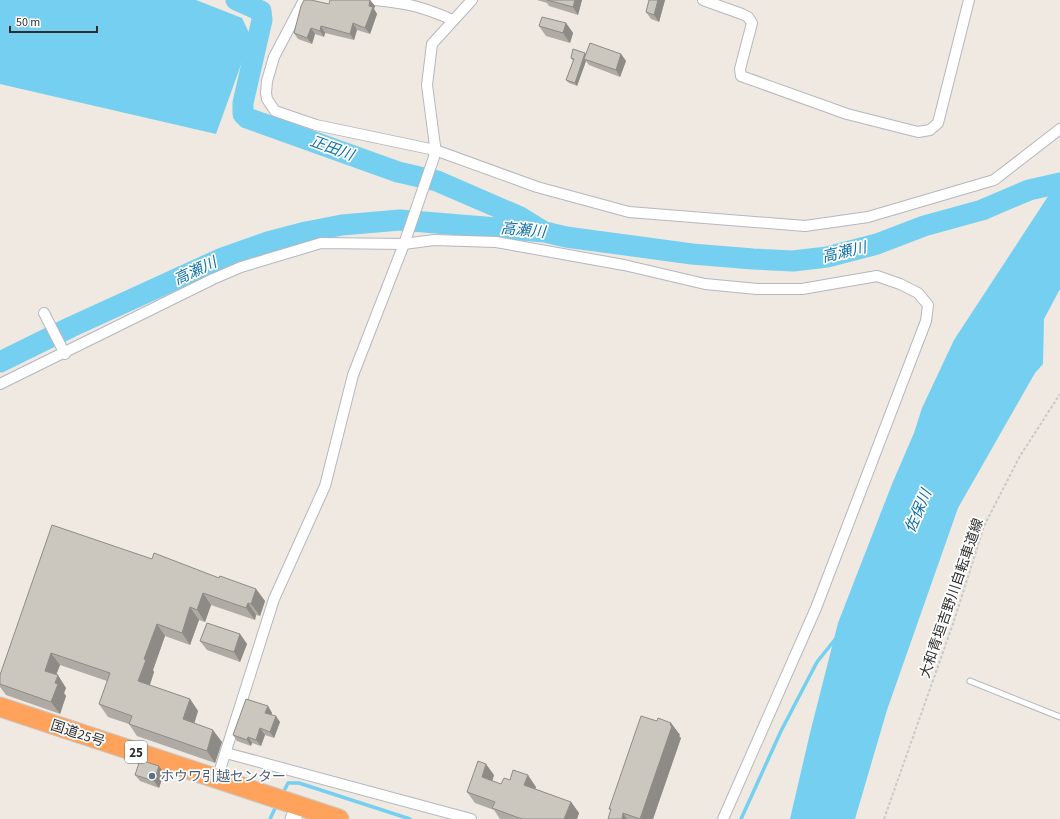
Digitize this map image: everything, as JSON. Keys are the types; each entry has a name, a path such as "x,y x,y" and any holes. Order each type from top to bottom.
{"highway":[{"name":"国道25号","path":"0,708 217,778 288,806 339,819"}],"street":[{"path":"304,0 274,57 266,93 270,106 275,111 316,125 435,150 537,187 629,212 805,226 868,216 994,180 1060,129"},
{"path":"374,0 410,4 428,9 452,20"},
{"path":"217,778 274,599 325,486 353,375 405,242 425,186 435,150 427,86 432,44 452,20 472,0"},
{"path":"703,0 742,14 748,17 752,23 740,69 741,76 847,114 918,132 930,130 938,123 969,0"},
{"path":"0,384 212,279 240,267 320,243 405,242 434,240 496,242 624,265 705,284 757,289 802,289 878,276 900,284 918,293 928,305 926,321 816,608 723,819"},
{"path":"44,313 64,352"},
{"path":"226,753 471,819"}],"lane":[{"path":"970,681 1060,717"}],"path":[{"name":"大和青垣吉野川自転車道線","path":"884,819 954,621 984,526 1020,456 1060,394"}],"water":[{"path":"0,0 196,0 242,18 251,37 216,134 0,84"},
{"name":"佐保川","path":"1060,178 1060,289 1044,319 1043,364 1035,373 958,508 887,710 855,819 790,819 838,623 892,484 914,433 922,408 954,340"}],"building":[{"path":"304,0 329,4 330,0 370,0 369,6 373,7 365,28 353,23 350,34 321,26 320,31 311,28 307,38 294,33"},
{"path":"547,0 575,0 573,7"},
{"path":"649,0 658,0 654,15 646,12"},
{"path":"542,17 566,23 563,33 539,26"},
{"path":"590,43 621,54 616,70 584,59"},
{"path":"573,49 585,53 575,83 566,80 574,59 571,58"},
{"path":"52,525 152,559 154,553 219,578 220,576 256,589 251,604 248,603 246,608 203,593 197,610 190,607 182,633 157,624 144,659 146,660 138,681 190,699 183,719 213,730 207,751 129,724 132,716 99,704 110,673 51,653 45,671 58,675 55,683 58,684 51,702 0,684 0,675"},
{"path":"207,623 240,634 234,652 200,641"},
{"path":"246,699 268,706 265,713 276,716 270,732 260,728 256,740 248,737 247,740 233,735"},
{"path":"641,716 657,721 658,718 671,723 670,725 672,726 640,819 623,813 622,819 608,819 611,809 609,809"},
{"path":"140,760 159,766 154,781 135,775"},
{"path":"478,761 486,764 482,777 501,784 504,778 510,780 513,770 528,775 524,785 571,802 564,819 522,819 492,808 495,802 467,792"}],"waterway":[{"name":"正田川","path":"236,0 261,11 262,20 243,103 243,114 247,118 398,172 437,181 520,217 541,230"},
{"name":"高瀬川","path":"0,362 71,327 220,259 268,242 306,232 342,225 400,220 545,232 566,237 692,254 793,261 827,257 877,244 924,226 982,210 1029,190 1060,183"},
{"path":"741,819 781,731 817,662 837,637"},
{"path":"282,795 288,783 299,783 410,819"},
{"path":"270,819 277,804"}],"place":[{"name":"ホウワ引越センター","path":"152,776"}]}
